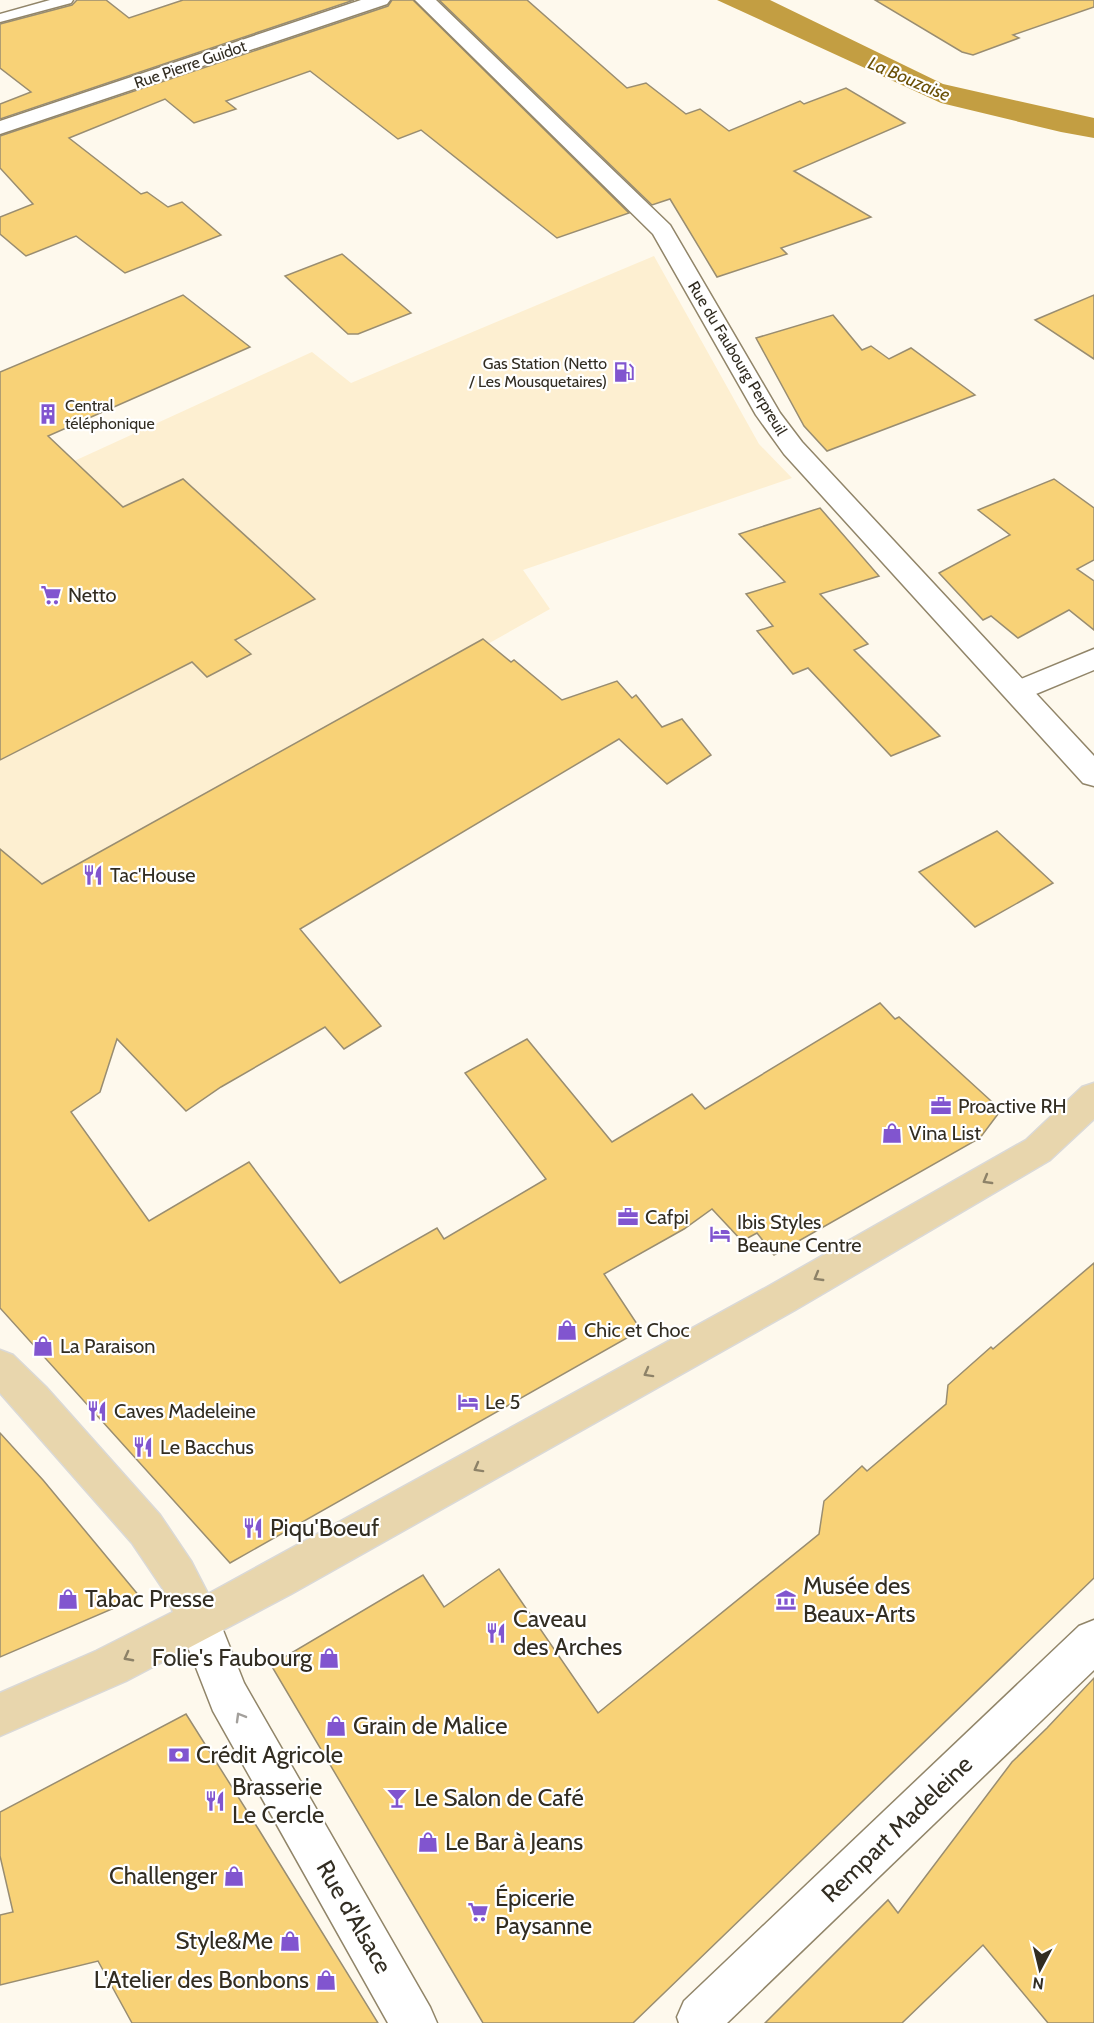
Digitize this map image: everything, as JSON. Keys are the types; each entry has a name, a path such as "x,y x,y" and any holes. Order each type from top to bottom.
{"main road":[{"name":"Rue Pierre Guidot","path":"0,128 380,0"},
{"name":"Rue du Faubourg Perpreuil","path":"425,0 662,230 769,415 793,448 1094,775"},
{"path":"1018,691 1094,659"},
{"path":"0,1715 111,1666 299,1568 782,1298 1038,1150 1094,1097"},
{"path":"0,1367 32,1399 146,1529 177,1575 198,1619"},
{"name":"Rue d'Alsace","path":"198,1619 228,1696 414,2023"},
{"name":"Rempart Madeleine","path":"700,2017 1094,1641"}],"lane":[{"path":"0,18 66,0"}],"shaded area":[{"path":"654,256 759,444 792,478 523,570 550,609 0,918 0,495 312,352 351,383"}],"water":[{"name":"La Bouzaise","path":"717,0 770,0 943,84 1094,118 1094,138 941,103"}],"building":[{"path":"77,0 106,0 129,18 183,0 354,0 0,119 0,104 31,92 0,68 0,24 72,5"},
{"path":"392,0 413,0 629,213 557,238 421,130 398,139 310,71 226,101 236,109 194,123 165,99 69,138 141,194 147,192 168,207 182,202 221,235 125,273 76,236 26,256 0,234 0,217 33,204 0,168 0,136 388,6"},
{"path":"439,0 527,0 627,88 646,83 686,114 700,109 729,131 800,101 804,104 846,88 905,123 794,171 871,217 781,248 787,254 717,277 670,199 652,205"},
{"path":"875,0 1094,0 1094,7 1013,35 1019,38 973,55 962,52"},
{"path":"342,254 411,313 358,334 348,334 285,276"},
{"path":"183,295 250,347 48,436 123,507 183,479 315,599 235,640 251,654 207,677 192,662 0,760 0,372"},
{"path":"1094,295 1094,359 1035,320"},
{"path":"833,315 862,350 871,346 889,359 911,348 975,395 827,451 804,426 756,338"},
{"path":"1054,479 1094,508 1094,560 1077,569 1094,581 1094,630 1069,610 1018,638 991,616 983,620 939,573 1010,535 978,510"},
{"path":"820,508 879,576 820,594 868,644 854,650 940,736 891,756 808,668 793,674 757,631 773,626 746,594 785,582 739,534"},
{"path":"483,639 511,662 514,660 562,700 617,681 632,698 636,695 662,727 682,719 711,755 667,784 619,739 300,929 381,1026 344,1049 325,1027 221,1087 186,1111 117,1039 100,1092 71,1112 149,1221 249,1162 340,1283 437,1228 444,1239 546,1179 465,1073 527,1039 612,1142 692,1094 705,1109 880,1003 895,1019 899,1017 1001,1110 980,1138 774,1255 757,1233 742,1241 712,1209 684,1229 604,1274 641,1330 230,1563 0,1308 0,849 42,884"},
{"path":"997,831 1053,883 975,927 919,872"},
{"path":"1094,1263 1094,1578 633,2023 483,2023 271,1665 423,1575 444,1607 499,1569 598,1713 819,1534 824,1501 862,1466 867,1471 946,1404 948,1385"},
{"path":"0,1433 43,1480 140,1597 0,1657"},
{"path":"1094,1678 1094,2023 1048,2023 983,1945 902,2023 765,2023 888,1900 898,1913 1012,1762"},
{"path":"186,1714 378,2023 132,2023 98,1961 0,1985 0,1915 13,1912 0,1856 0,1812"}],"place":[{"name":"Gas Station (Netto / Les Mousquetaires)","path":"624,372"},
{"name":"Central téléphonique","path":"48,414"},
{"name":"Netto","path":"51,595"},
{"name":"Tac'House","path":"93,875"},
{"name":"Proactive RH","path":"941,1106"},
{"name":"Vina List","path":"892,1133"},
{"name":"Cafpi","path":"628,1217"},
{"name":"Ibis Styles Beaune Centre","path":"720,1234"},
{"name":"Chic et Choc","path":"567,1330"},
{"name":"La Paraison","path":"43,1346"},
{"name":"Le 5","path":"468,1402"},
{"name":"Caves Madeleine","path":"97,1411"},
{"name":"Le Bacchus","path":"143,1447"},
{"name":"Piqu'Boeuf","path":"253,1528"},
{"name":"Tabac Presse","path":"68,1599"},
{"name":"Musée des Beaux-Arts","path":"786,1600"},
{"name":"Caveau des Arches","path":"496,1633"},
{"name":"Folie's Faubourg","path":"329,1658"},
{"name":"Grain de Malice","path":"336,1726"},
{"name":"Crédit Agricole","path":"179,1755"},
{"name":"Le Salon de Café","path":"397,1798"},
{"name":"Brasserie Le Cercle","path":"215,1801"},
{"name":"Le Bar à Jeans","path":"428,1842"},
{"name":"Challenger","path":"234,1876"},
{"name":"Épicerie Paysanne","path":"478,1912"},
{"name":"Style&Me","path":"290,1941"},
{"name":"L'Atelier des Bonbons","path":"326,1980"}]}
